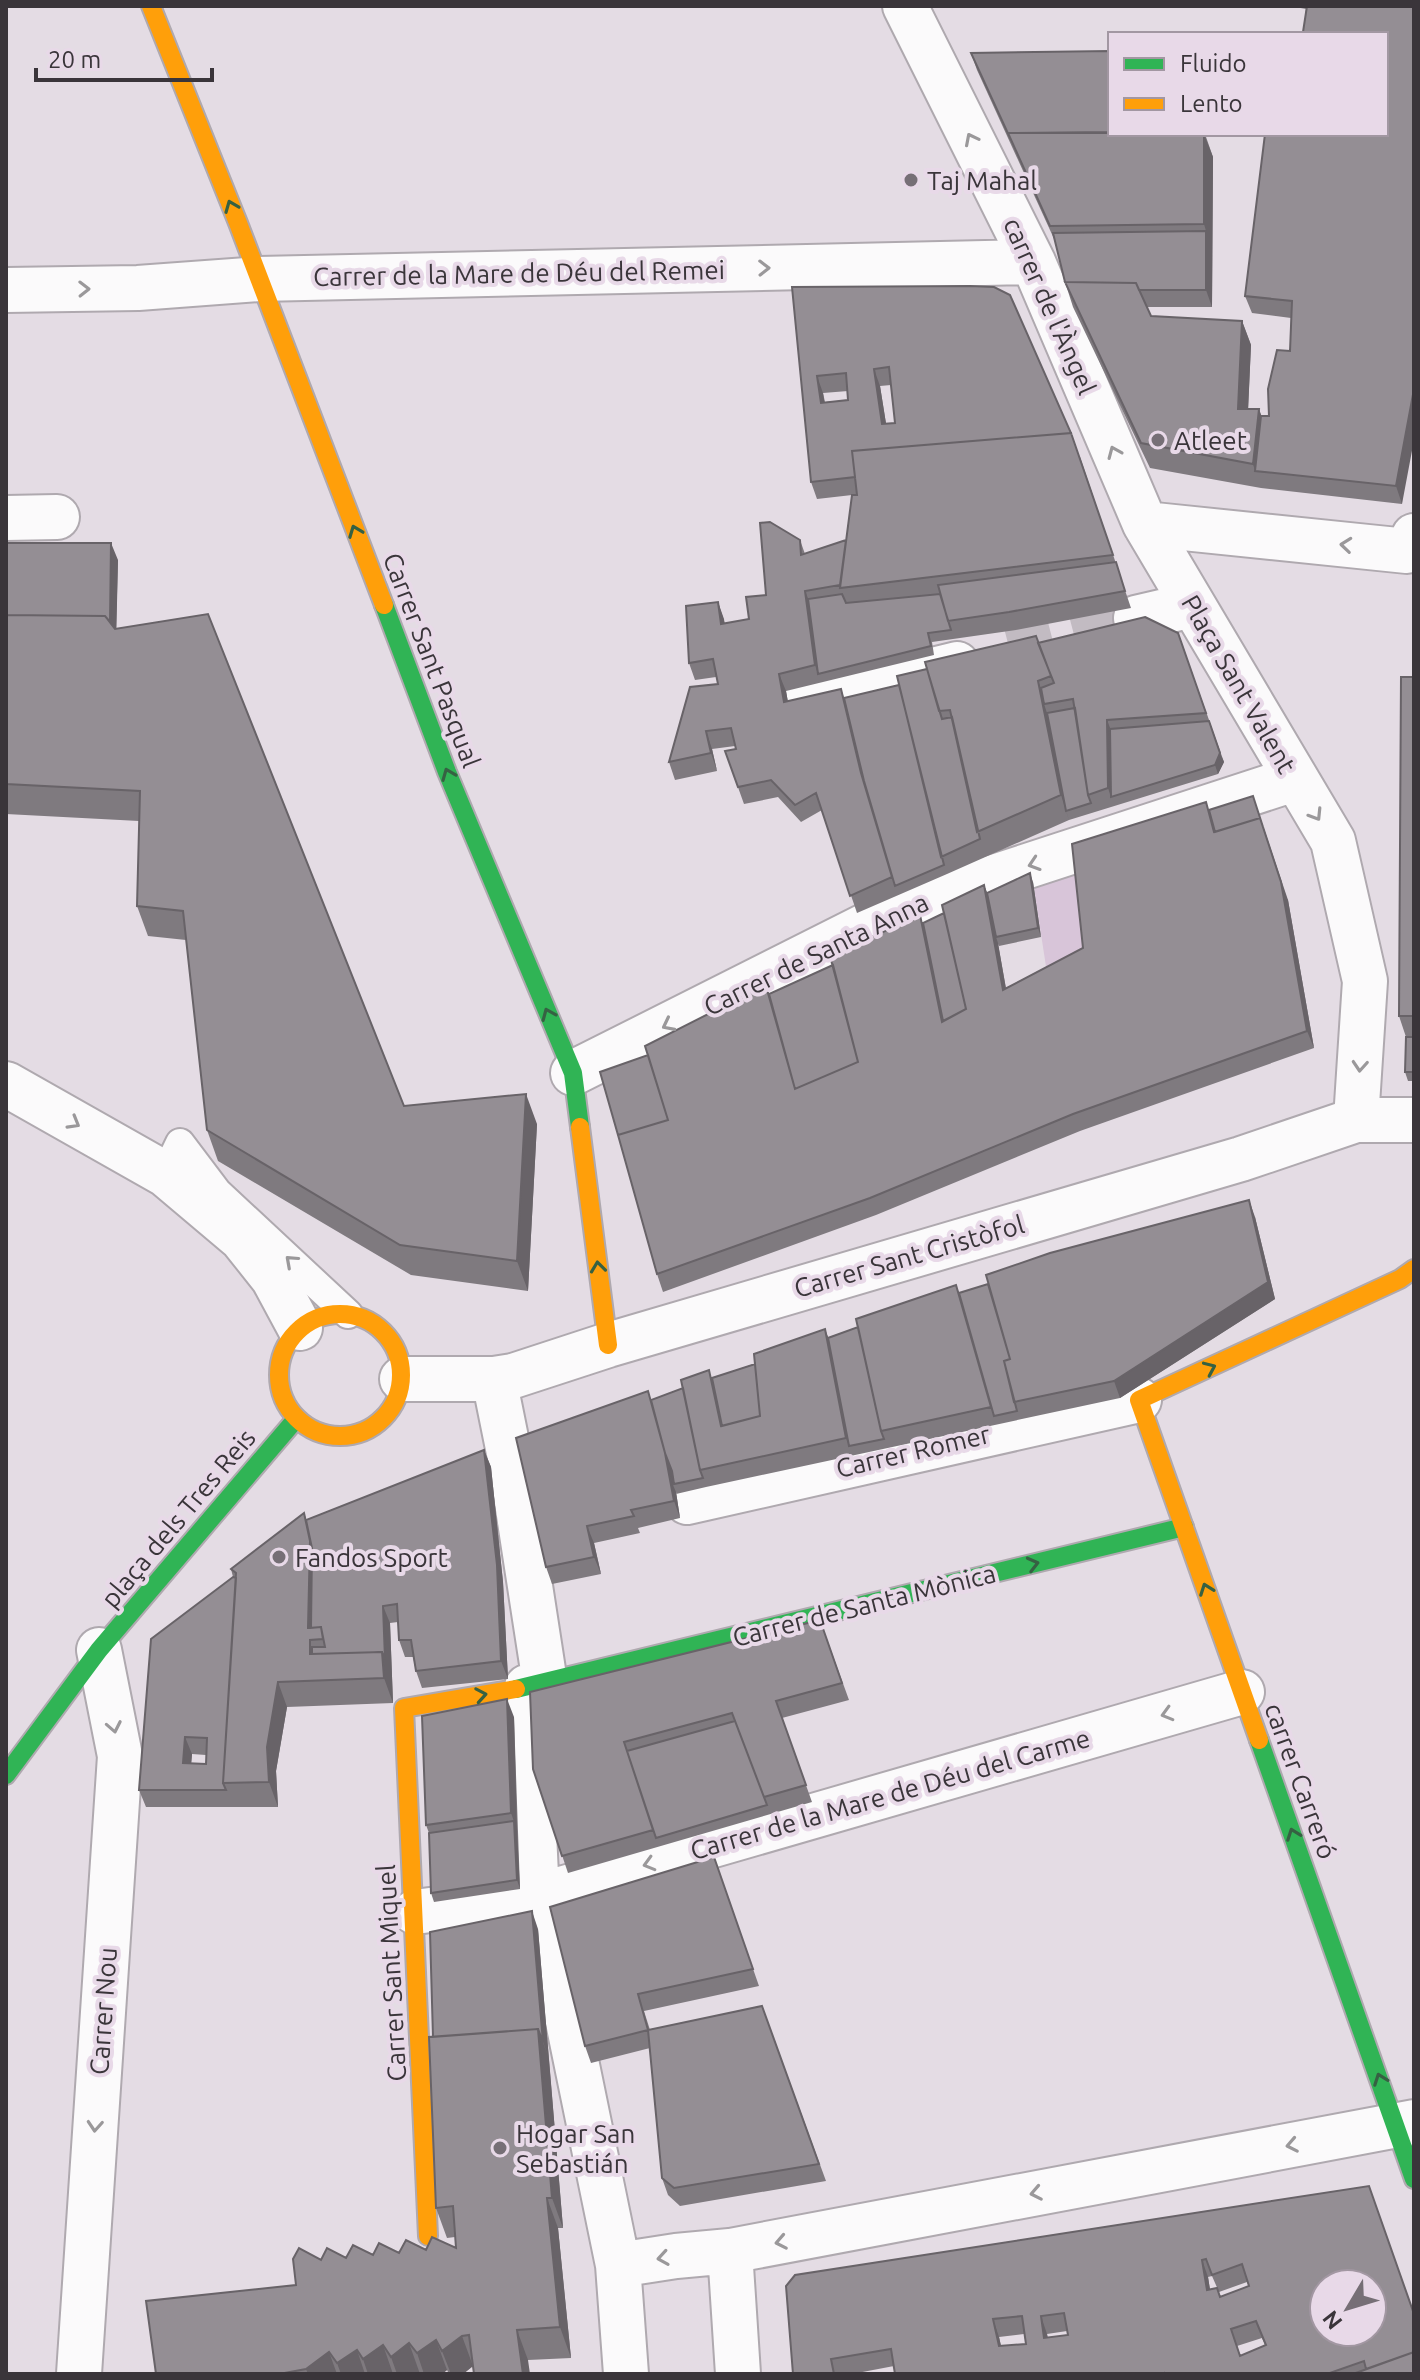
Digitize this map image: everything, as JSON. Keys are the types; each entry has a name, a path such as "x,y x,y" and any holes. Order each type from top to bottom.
{"street":[{"name":"Carrer Sant Pasqual","path":"151,6 447,772 573,1073 608,1345"},
{"name":"carrer de l'Àngel","path":"905,6 1033,262 1145,524"},
{"name":"Carrer de la Mare de Déu del Remei","path":"6,290 138,288 259,279 1033,262"},
{"path":"6,518 57,517"},
{"path":"1145,524 1407,551 1414,536"},
{"name":"Plaça Sant Valent","path":"1145,524 1333,841 1365,981 1356,1120"},
{"path":"1136,618 1192,605"},
{"path":"802,702 995,654"},
{"name":"Carrer de Santa Anna","path":"573,1073 905,906 1294,779"},
{"path":"6,1084 172,1158 273,1278 300,1328"},
{"name":"Carrer Sant Cristòfol","path":"402,1379 494,1379 513,1376 608,1345 1241,1159 1356,1120 1414,1120"},
{"path":"1139,1400 1409,1282"},
{"path":"331,1313 348,1314 379,1327 393,1344 402,1379 392,1408 376,1427 359,1434 337,1437 315,1432 296,1419 281,1395 277,1374 281,1354 291,1336 307,1321 331,1313"},
{"path":"494,1379 511,1463 536,1685 537,1896 549,1929 618,2265 626,2374"},
{"name":"Carrer Romer","path":"687,1502 1139,1400"},
{"name":"carrer Carreró","path":"1139,1400 1242,1692 1405,2124 1414,2179"},
{"name":"plaça dels Tres Reis","path":"6,1775 22,1733 99,1650 296,1419"},
{"name":"Carrer de Santa Mònica","path":"404,1708 536,1685 1184,1527"},
{"name":"Carrer Nou","path":"79,2374 120,1756 99,1650"},
{"name":"Carrer de la Mare de Déu del Carme","path":"415,1912 537,1896 1242,1692"},
{"name":"Carrer Sant Miquel","path":"404,1708 428,2236"},
{"path":"618,2265 730,2251 1405,2124"},
{"path":"730,2251 738,2374"}],"lane":[{"path":"172,1158 217,1192 348,1314"}],"shaded area":[{"path":"1078,862 1089,965 1049,986 1033,882"}],"building":[{"path":"1307,6 1414,6 1414,389 1396,486 1255,471 1261,416 1269,416 1268,389 1277,350 1290,351 1292,301 1245,296 1265,136 1388,136 1388,32 1303,32"},
{"path":"1108,51 1108,132 1008,133 1011,140 971,53"},
{"path":"1008,133 1204,136 1204,224 1050,226"},
{"path":"1206,231 1206,290 1139,290 1136,283 1065,282 1053,233"},
{"path":"1065,282 1136,283 1151,316 1242,321 1238,409 1259,409 1253,464 1141,443"},
{"path":"970,286 994,287 1010,295 1071,433 852,451 855,477 811,482 792,287","holes":["889,367 895,423 882,424 874,369","846,373 848,400 821,403 817,376"]},
{"path":"1071,433 1113,555 840,588 852,495 857,495 852,451"},
{"path":"770,522 800,540 801,555 846,540 840,585 805,591 815,665 779,674 784,702 841,689 861,773 892,877 850,896 816,793 795,805 771,780 738,787 725,751 736,749 731,728 706,731 711,753 669,762 690,687 718,684 713,659 689,663 686,606 718,602 721,624 749,619 746,597 766,595 760,523"},
{"path":"6,543 111,543 110,622 105,616 6,615"},
{"path":"1116,562 1125,591 948,621 938,585"},
{"path":"842,594 846,603 940,594 951,630 928,633 931,646 818,674 808,599"},
{"path":"208,614 404,1106 526,1094 517,1261 400,1245 207,1130 183,911 137,906 140,791 6,784 6,615 105,616 115,629"},
{"path":"1145,617 1178,633 1206,713 1107,720 1108,788 1088,795 1073,699 1044,704 1041,688 1054,683 1038,643"},
{"path":"1036,636 1051,676 1038,681 1061,795 977,832 950,710 939,711 925,662"},
{"path":"927,669 942,719 952,717 980,839 941,857 897,676"},
{"path":"1401,677 1414,677 1414,1016 1399,1016"},
{"path":"899,685 944,865 895,886 864,781 844,698"},
{"path":"1075,708 1091,803 1066,811 1047,713"},
{"path":"1209,721 1220,753 1215,765 1111,797 1110,729"},
{"path":"1253,796 1263,827 1260,818 1215,832 1209,810"},
{"path":"1206,802 1214,832 1260,818 1281,882 1307,1031 1073,1114 870,1198 657,1274 618,1135 668,1120 645,1046 766,986 795,1089 858,1062 830,956 920,915 942,1022 966,1009 942,905 984,885 1003,990 1083,948 1072,844"},
{"path":"1030,873 1038,928 996,937 987,893"},
{"path":"944,913 966,1009 943,1021 923,923"},
{"path":"833,965 858,1062 795,1089 769,994"},
{"path":"1406,1037 1414,1037 1414,1072 1405,1072"},
{"path":"648,1055 668,1120 618,1135 600,1072"},
{"path":"1249,1200 1268,1282 1114,1381 1014,1402 1004,1361 1010,1359 986,1275 1050,1253"},
{"path":"988,1284 1010,1359 1004,1361 1017,1411 994,1416 959,1293"},
{"path":"956,1285 991,1407 881,1431 856,1319"},
{"path":"858,1327 884,1439 849,1446 828,1338"},
{"path":"825,1329 846,1438 700,1470 681,1380 709,1370 721,1426 760,1416 754,1354"},
{"path":"755,1364 760,1416 722,1426 712,1378"},
{"path":"683,1388 703,1478 674,1484 651,1400"},
{"path":"648,1391 674,1501 631,1510 634,1516 587,1526 594,1557 546,1567 516,1438"},
{"path":"484,1450 497,1565 501,1661 416,1671 411,1640 399,1640 397,1604 383,1606 385,1659 382,1652 312,1654 312,1647 325,1647 321,1627 311,1628 312,1548 306,1520"},
{"path":"304,1513 310,1541 308,1628 321,1627 323,1639 310,1640 310,1654 382,1652 384,1678 278,1682 267,1747 269,1782 223,1783 236,1573 231,1569"},
{"path":"233,1577 236,1578 223,1783 226,1790 139,1790 151,1639","holes":["185,1737 207,1738 206,1764 183,1763"]},
{"path":"820,1620 842,1683 776,1701 806,1785 764,1797 732,1713 624,1742 653,1830 562,1856 533,1769 530,1692"},
{"path":"507,1699 511,1813 426,1825 422,1716"},
{"path":"735,1721 767,1805 656,1838 627,1751"},
{"path":"514,1821 517,1880 431,1893 429,1833"},
{"path":"714,1857 753,1969 638,1994 648,2030 585,2046 550,1907"},
{"path":"532,1911 543,2042 538,2029 433,2037 430,1932"},
{"path":"762,2006 819,2164 674,2188 662,2178 648,2030"},
{"name":"Hogar San Sebastián","path":"538,2029 552,2198 547,2198 560,2327 517,2330 523,2374 474,2374 469,2335 462,2336 442,2351 436,2340 417,2353 409,2343 391,2357 383,2345 363,2359 357,2350 337,2363 329,2352 306,2369 279,2374 156,2374 146,2301 296,2285 293,2259 299,2248 321,2260 327,2248 346,2258 353,2245 373,2255 379,2243 399,2253 406,2240 426,2250 432,2237 456,2248 453,2206 436,2208 429,2037"},
{"path":"1369,2186 1414,2314 1414,2352 1366,2369 1364,2361 1327,2374 895,2374 891,2349 831,2359 834,2374 793,2374 786,2286 795,2275","holes":["1206,2259 1212,2275 1242,2264 1249,2286 1220,2297 1217,2288 1207,2290 1202,2260","1064,2313 1068,2335 1044,2338 1041,2316","1022,2316 1026,2344 999,2346 993,2319","1256,2321 1266,2345 1240,2356 1231,2329"]},
{"path":"1414,2352 1414,2374 1353,2374"}],"tunnel":[{"path":"1010,651 1136,618"}],"traffic: fast":[{"path":"384,605 447,772 573,1073 580,1127"},
{"path":"6,1775 99,1650 296,1419"},
{"path":"516,1689 1184,1527"},
{"path":"1259,1740 1414,2179"}],"traffic: slow":[{"path":"151,6 238,223 384,605"},
{"path":"580,1127 608,1345"},
{"path":"1259,1740 1139,1400 1400,1279 1414,1269"},
{"path":"340,1314 364,1318 383,1332 397,1351 401,1375 397,1399 383,1418 364,1432 340,1436 316,1432 297,1418 283,1399 279,1375 283,1351 297,1332 316,1318 340,1314"},
{"path":"428,2236 404,1708 516,1689"}],"place":[{"name":"Taj Mahal","path":"911,180"},
{"name":"Atleet","path":"1158,440"},
{"name":"Fandos Sport","path":"279,1557"},
{"name":"Hogar San Sebastián","path":"500,2148"}]}
